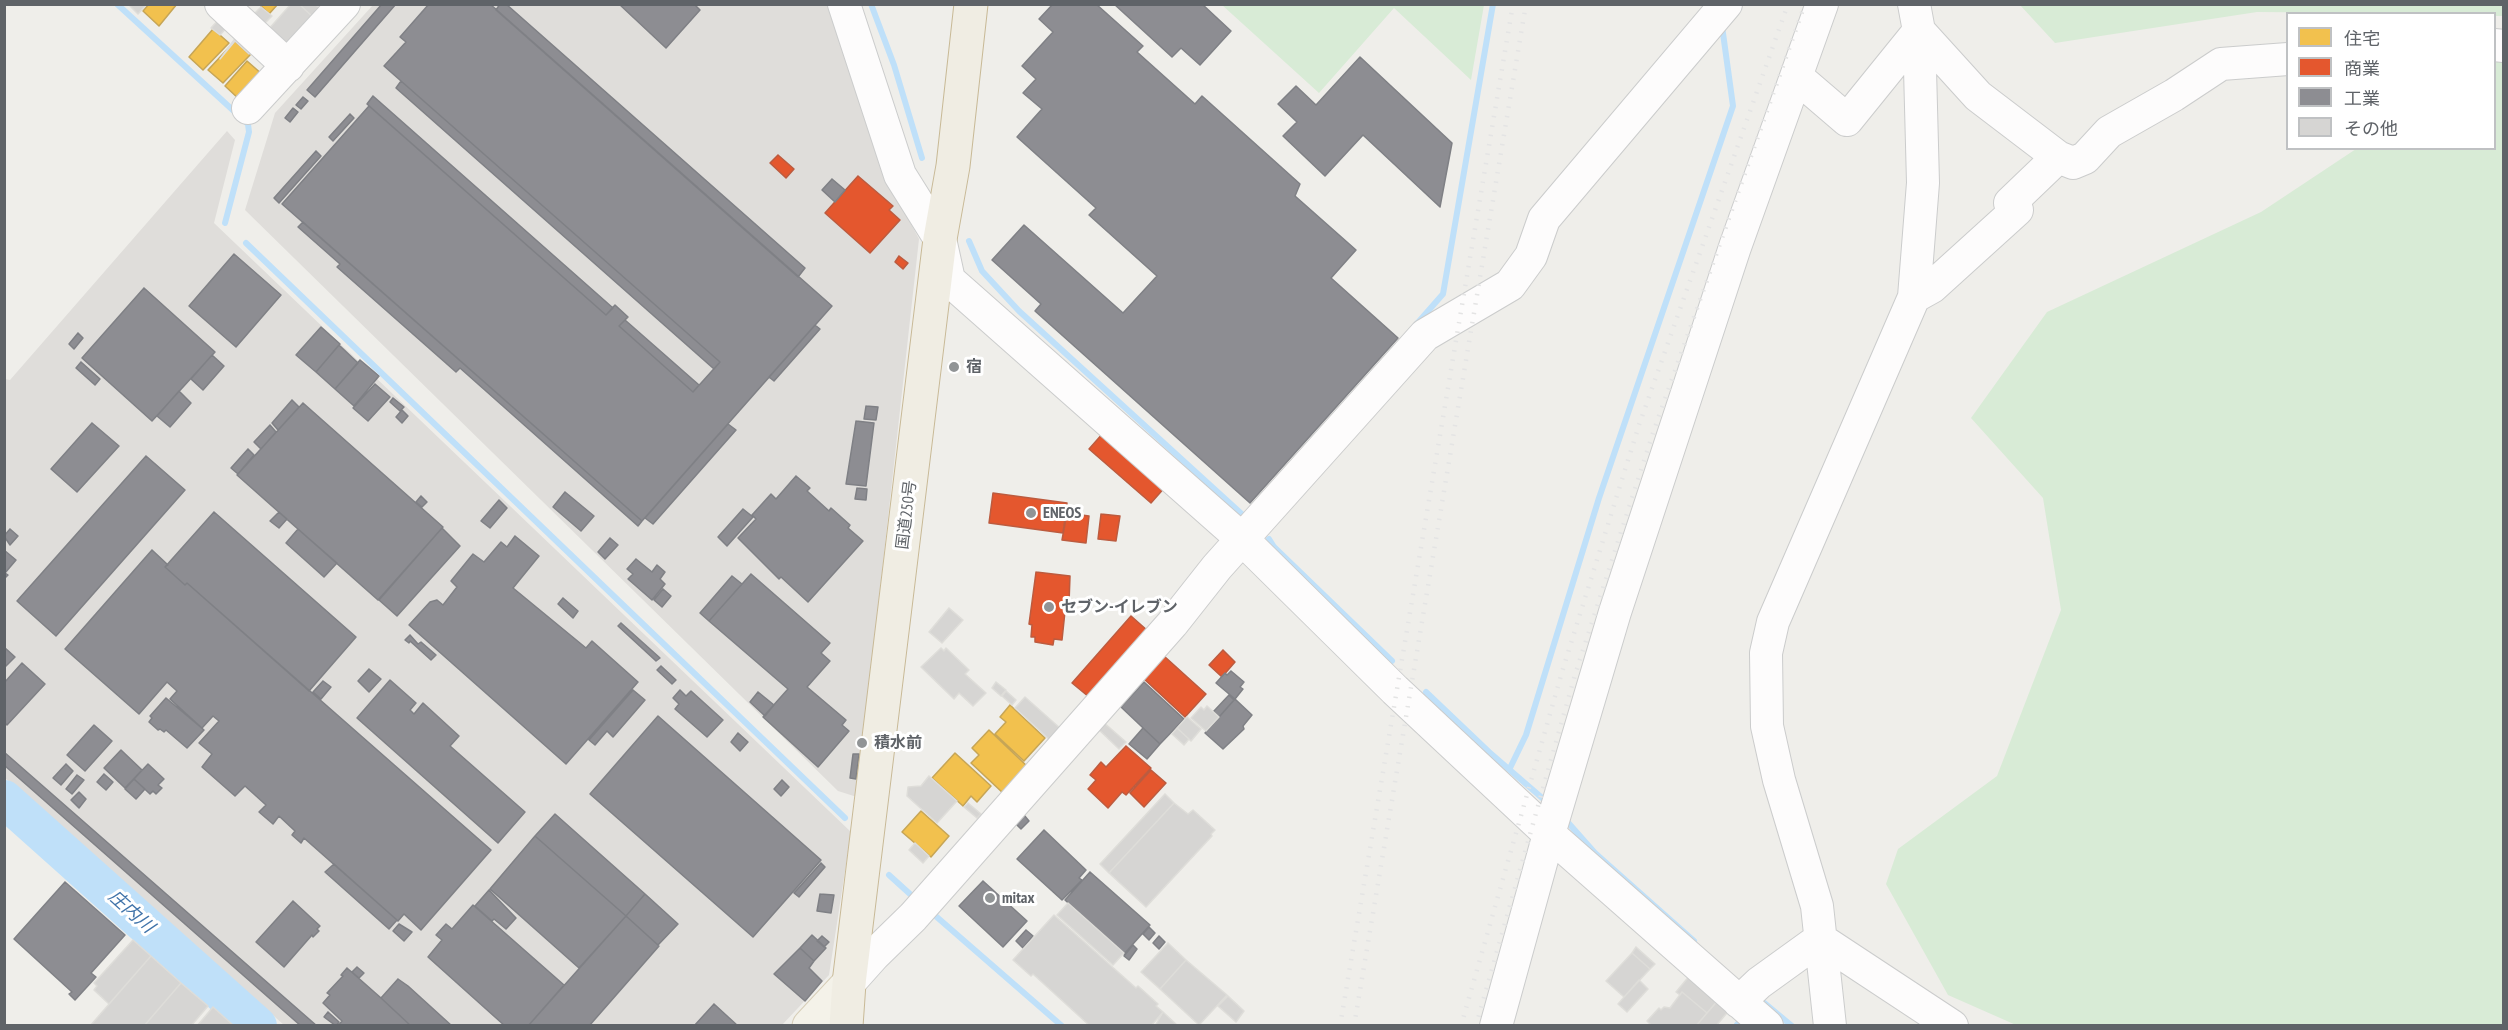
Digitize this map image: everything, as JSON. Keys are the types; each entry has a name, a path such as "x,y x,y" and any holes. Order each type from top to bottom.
{"highway":[{"name":"国道250号","path":"846,1026 849,983 940,239 953,166 971,4"}],"main road":[{"path":"809,1026 849,983"}],"street":[{"path":"221,4 288,66"},
{"path":"248,108 344,4"},
{"path":"844,4 900,176 940,239 949,280 1242,539 1395,690 1553,819 1746,995 1767,1026"},
{"path":"1496,1026 1553,819 1615,612 1735,247 1802,82 1822,4"},
{"path":"849,983 913,917 1156,642 1242,539 1425,335 1510,285 1532,256 1544,219 1719,7"},
{"path":"1802,82 1847,120 1916,18"},
{"path":"1916,18 1978,96 2058,157 2073,163 2085,158 2109,132 2174,95 2221,64 2286,59"},
{"path":"1830,1026 1813,888 1779,780 1767,726 1766,653 1773,622 1914,297 1923,183 1916,18"},
{"path":"1914,297 1932,287 2017,210 2010,203 2058,157"},
{"path":"900,176 911,183 938,182 953,166"},
{"path":"1746,995 1820,939"},
{"path":"1820,939 1952,1026"}],"shaded area":[{"path":"373,5 828,5 856,74 880,166 919,239 857,797 838,791 245,210 275,113"},
{"path":"227,131 235,140 214,223 851,832 829,975 782,1025 284,1025 5,778 5,379 10,380"}],"green space":[{"path":"2503,4 2503,16 2496,16 2496,12 2257,12 2055,43 2020,5"},
{"path":"1222,5 1484,5 1471,80 1394,8 1319,93"},
{"path":"2503,51 2503,1025 2016,1025 1948,995 1886,884 1898,849 1997,776 2061,610 2043,498 1971,418 2047,312 2261,212 2354,150 2496,150 2496,56"}],"building: 住宅":[{"path":"149,4 177,4 159,26 143,11"},
{"path":"259,4 278,4 269,14"},
{"path":"213,29 229,43 203,70 189,57"},
{"path":"235,41 250,55 223,83 208,70"},
{"path":"247,61 263,75 240,100 225,86"},
{"path":"1010,705 1045,738 1024,761 995,734 1006,722 1000,717"},
{"path":"989,730 1029,768 1004,794 971,763 979,755 972,748"},
{"path":"955,753 991,786 977,802 971,796 963,806 932,778"},
{"path":"921,811 949,836 931,857 902,832"}],"building: 商業":[{"path":"778,155 794,169 786,178 770,163"},
{"path":"858,176 893,206 889,210 900,220 870,253 825,213"},
{"path":"899,256 908,263 903,269 895,262"},
{"path":"1104,432 1166,486 1151,503 1089,449"},
{"path":"993,493 1067,503 1063,533 989,523"},
{"path":"1067,513 1089,516 1086,543 1062,540"},
{"path":"1101,514 1120,516 1116,541 1098,539"},
{"path":"1036,572 1070,576 1069,603 1066,602 1062,640 1054,639 1053,645 1035,642 1035,637 1031,637 1032,625 1029,624"},
{"path":"1131,616 1148,631 1089,697 1072,683"},
{"path":"1223,650 1235,662 1222,677 1209,665"},
{"path":"1164,656 1206,694 1185,717 1143,678"},
{"path":"1126,746 1151,768 1126,795 1122,792 1108,808 1088,789 1096,780 1090,775 1101,762 1106,767"},
{"path":"1151,770 1166,783 1144,807 1130,793"}],"building: 工業":[{"path":"382,4 396,4 315,97 307,90"},
{"path":"429,4 490,4 832,306 642,521 282,204 369,106 606,315 615,305 628,317 619,326 693,392 720,362 384,66 406,42 400,37"},
{"path":"500,4 506,4 805,268 798,277 496,10"},
{"path":"619,4 694,4 700,10 666,48"},
{"path":"1053,4 1096,4 1143,46 1137,52 1195,104 1202,96 1300,184 1295,196 1356,250 1331,278 1398,338 1250,503 1035,311 1041,304 992,260 1024,225 1123,313 1157,276 1089,215 1096,208 1017,137 1042,109 1023,93 1036,79 1022,66 1053,32 1039,19"},
{"path":"1114,4 1202,4 1231,31 1200,65 1181,48 1172,57"},
{"path":"1360,57 1452,143 1440,207 1363,135 1325,176 1283,136 1297,122 1278,104 1296,86 1316,105"},
{"path":"401,81 720,362 714,369 396,88"},
{"path":"373,96 613,308 606,315 367,104"},
{"path":"303,97 308,101 301,109 296,105"},
{"path":"293,108 298,112 290,122 285,118"},
{"path":"350,114 354,118 333,141 329,137"},
{"path":"316,151 321,156 279,203 274,198"},
{"path":"832,179 845,190 835,202 822,190"},
{"path":"303,222 642,521 638,526 460,368 456,372 337,267 340,264 298,227"},
{"path":"234,254 281,295 236,347 189,306"},
{"path":"144,288 215,352 152,421 82,358"},
{"path":"625,320 699,385 693,392 619,326"},
{"path":"815,325 820,329 774,381 769,377"},
{"path":"321,327 340,344 316,372 296,355"},
{"path":"78,333 83,338 74,349 69,344"},
{"path":"339,345 358,363 335,389 316,372"},
{"path":"212,355 224,366 203,390 191,379"},
{"path":"360,360 379,376 354,406 335,389"},
{"path":"81,362 100,379 95,385 76,368"},
{"path":"375,384 390,397 368,421 353,408"},
{"path":"179,391 191,403 170,427 157,416"},
{"path":"393,398 404,407 400,411 390,402"},
{"path":"292,400 299,407 278,430 272,423"},
{"path":"303,403 443,527 378,600 237,475"},
{"path":"866,406 878,407 876,420 864,419"},
{"path":"402,410 408,416 402,423 396,417"},
{"path":"856,421 874,423 866,486 846,484"},
{"path":"92,423 119,446 77,492 51,469"},
{"path":"728,424 736,430 653,524 645,518"},
{"path":"270,425 276,432 261,449 254,442"},
{"path":"248,449 254,455 238,474 231,468"},
{"path":"146,456 185,490 56,636 17,601"},
{"path":"796,476 810,488 807,491 829,511 831,508 850,525 848,528 863,541 808,602 781,577 779,579 738,538 756,519 752,515 771,494 776,499"},
{"path":"857,488 867,489 866,500 855,499"},
{"path":"565,492 594,516 581,531 553,507"},
{"path":"421,496 427,502 422,507 416,502"},
{"path":"499,500 507,508 490,528 481,521"},
{"path":"743,509 753,517 727,546 718,537"},
{"path":"214,512 356,637 309,691 187,583 185,585 165,567"},
{"path":"279,512 287,519 279,528 270,521"},
{"path":"442,528 460,546 397,616 379,600"},
{"path":"10,529 18,536 10,545 4,536"},
{"path":"298,529 337,563 324,577 286,543"},
{"path":"515,536 539,556 513,588 586,648 592,641 638,682 566,764 409,625 430,602 437,600 443,605 457,587 451,581 473,554 484,562 501,542 507,547"},
{"path":"610,538 618,545 605,559 598,552"},
{"path":"4,550 16,560 5,573 8,575 4,579"},
{"path":"152,550 168,565 165,567 185,585 187,583 491,850 421,930 404,914 398,921 304,838 301,843 292,835 295,831 279,816 273,824 259,812 266,805 245,786 235,796 202,767 212,754 199,743 219,721 213,716 202,728 170,699 177,691 167,682 139,714 65,649"},
{"path":"636,559 652,572 657,565 665,572 660,579 665,584 652,600 628,579 633,574 627,569"},
{"path":"751,574 830,643 821,653 830,661 807,687 846,720 842,725 849,731 818,767 763,717 788,689 709,621"},
{"path":"732,576 742,584 709,621 700,613"},
{"path":"663,589 671,596 662,607 654,600"},
{"path":"563,598 578,611 573,618 558,604"},
{"path":"621,623 660,658 656,661 618,626"},
{"path":"410,635 418,644 421,642 436,655 431,660 410,641 409,643 405,640"},
{"path":"4,647 15,657 4,668"},
{"path":"22,663 45,684 7,725 4,722 4,683"},
{"path":"661,666 676,680 672,684 657,670"},
{"path":"369,669 381,679 369,692 358,681"},
{"path":"1231,671 1244,682 1240,687 1243,689 1235,699 1216,683 1225,673 1227,675"},
{"path":"390,680 416,703 410,710 414,714 423,703 459,736 450,746 525,812 498,843 357,718"},
{"path":"323,681 331,687 321,699 313,692"},
{"path":"1144,682 1184,719 1160,744 1121,707"},
{"path":"633,690 645,700 613,737 607,731 595,745 589,740"},
{"path":"680,690 686,696 691,691 723,720 707,737 675,709 679,704 673,698"},
{"path":"758,692 774,705 765,716 750,702"},
{"path":"1229,695 1234,700 1219,717 1213,712"},
{"path":"166,698 204,730 187,748 166,730 164,732 158,730 149,722 152,718 150,716"},
{"path":"1235,699 1252,715 1243,726 1244,729 1223,749 1205,733"},
{"path":"658,716 821,860 753,937 590,794"},
{"path":"94,725 112,741 85,771 67,755"},
{"path":"1143,728 1160,744 1147,759 1129,744"},
{"path":"738,733 748,742 740,751 731,742"},
{"path":"121,750 142,770 125,788 104,768"},
{"path":"4,752 317,1026 301,1026 4,765"},
{"path":"853,754 859,754 856,779 850,778"},
{"path":"66,764 73,771 61,785 53,778"},
{"path":"148,764 164,779 158,785 162,788 156,794 153,791 150,794 134,779"},
{"path":"104,774 113,782 106,790 97,782"},
{"path":"77,775 84,780 72,794 66,789"},
{"path":"134,779 145,789 136,799 125,789"},
{"path":"782,780 789,787 781,796 774,789"},
{"path":"79,792 86,799 79,808 71,800"},
{"path":"555,814 645,894 626,916 535,836"},
{"path":"1024,815 1029,821 1021,829 1015,823"},
{"path":"1044,830 1086,870 1079,878 1082,880 1062,900 1017,859"},
{"path":"535,836 626,916 579,968 490,889"},
{"path":"821,863 825,867 799,897 794,893"},
{"path":"334,864 397,920 389,929 325,872"},
{"path":"1090,872 1150,925 1124,954 1065,900"},
{"path":"983,881 1027,921 1003,947 959,906"},
{"path":"65,882 125,935 91,973 96,977 75,1000 69,994 72,992 14,939"},
{"path":"489,890 516,918 506,929 494,919 492,921 475,906"},
{"path":"645,894 678,924 658,945 626,916"},
{"path":"820,894 834,895 831,913 817,911"},
{"path":"293,901 320,926 317,929 319,931 313,937 312,935 284,967 256,942"},
{"path":"473,905 564,985 528,1026 505,1026 428,957 442,940 436,935 446,924 452,929"},
{"path":"626,916 659,946 589,1026 528,1026"},
{"path":"399,924 412,932 404,941 393,931"},
{"path":"1149,927 1155,933 1149,940 1143,934"},
{"path":"1026,930 1033,936 1023,948 1016,941"},
{"path":"812,935 826,948 814,961 800,948"},
{"path":"822,936 829,942 824,947 817,941"},
{"path":"1159,936 1165,942 1159,949 1153,943"},
{"path":"1133,945 1137,949 1129,960 1124,956"},
{"path":"800,948 814,961 809,968 822,981 805,1001 774,974"},
{"path":"357,967 364,973 359,978 352,972"},
{"path":"347,968 411,1026 338,1026 342,1021 323,1003 330,995 327,993 343,976 341,975"},
{"path":"398,979 452,1026 411,1026 381,998"},
{"path":"714,1004 738,1026 694,1026"},
{"path":"328,1012 339,1022 336,1026 324,1017"}],"building: その他":[{"path":"147,4 138,14 130,6"},
{"path":"291,4 299,4 315,19 287,48 267,31"},
{"path":"299,4 315,4 322,11 315,19"},
{"path":"261,7 272,16 259,29 249,19"},
{"path":"222,16 229,25 220,35 211,28"},
{"path":"240,32 254,48 249,54 235,41 220,59"},
{"path":"949,608 963,620 942,643 929,632"},
{"path":"941,648 944,651 946,648 969,670 965,674 986,693 973,706 959,693 954,699 921,667"},
{"path":"996,682 1006,690 1001,696 992,688"},
{"path":"1006,691 1016,700 1012,705 1002,696"},
{"path":"1025,697 1061,729 1051,741 1015,708"},
{"path":"1207,706 1219,717 1206,731 1191,718 1201,707 1204,710"},
{"path":"1187,717 1201,729 1191,741 1177,728"},
{"path":"1102,721 1126,742 1119,749 1096,727"},
{"path":"1177,728 1189,739 1184,745 1172,734"},
{"path":"929,776 957,801 937,823 907,796 908,787 921,786"},
{"path":"1165,794 1174,803 1109,873 1100,864"},
{"path":"968,803 981,814 977,818 964,807"},
{"path":"1174,803 1188,814 1193,810 1215,830 1146,907 1109,873"},
{"path":"915,843 929,856 923,863 909,850"},
{"path":"1068,903 1124,953 1113,965 1057,915"},
{"path":"1054,915 1136,988 1138,986 1158,1004 1156,1006 1163,1012 1151,1026 1090,1026 1033,974 1031,976 1013,960"},
{"path":"133,940 151,956 109,1004 94,990 97,986 94,983"},
{"path":"1168,943 1186,960 1160,989 1141,972"},
{"path":"1636,947 1655,964 1650,969 1632,953"},
{"path":"1632,953 1650,969 1624,997 1606,981"},
{"path":"151,956 181,983 144,1026 90,1026"},
{"path":"1186,960 1227,995 1199,1025 1160,989"},
{"path":"1691,974 1719,999 1707,1013 1682,992 1680,995 1676,992"},
{"path":"1639,980 1648,989 1627,1012 1618,1004"},
{"path":"181,983 208,1006 191,1026 144,1026"},
{"path":"1682,992 1707,1013 1696,1026 1652,1026 1647,1021 1659,1008 1661,1010 1664,1007 1670,1008"},
{"path":"1228,996 1244,1011 1236,1022 1218,1006"},
{"path":"1719,999 1731,1008 1716,1026 1696,1026"},
{"path":"213,1007 234,1026 197,1026"},
{"path":"1163,1012 1178,1026 1155,1026"}],"waterway":[{"path":"117,4 248,124 249,132 225,223"},
{"path":"871,4 894,65 922,158"},
{"path":"1414,327 1443,294 1493,4"},
{"path":"1510,768 1526,735 1599,498 1733,106 1722,26"},
{"path":"969,241 982,271 1019,311 1245,517"},
{"path":"246,243 845,818"},
{"path":"1269,539 1274,547 1392,661"},
{"path":"1426,692 1489,752 1548,803"},
{"name":"庄内川","path":"4,799 258,1026"},
{"path":"1564,818 1595,853 1694,941"},
{"path":"889,875 910,894"},
{"path":"931,912 1062,1026"},
{"path":"1762,1001 1792,1026"},
{"path":"1736,1026 1742,1018"}],"railway":[{"path":"1340,1026 1513,4"},
{"path":"1354,1026 1526,4"},
{"path":"1461,1026 1562,672 1639,425 1788,4"},
{"path":"1476,1026 1575,675 1654,430 1805,4"}],"place":[{"name":"宿","path":"954,367"},
{"name":"ENEOS","path":"1031,513"},
{"name":"セブン-イレブン","path":"1049,607"},
{"name":"積水前","path":"862,743"},
{"name":"mitax","path":"990,898"}]}
